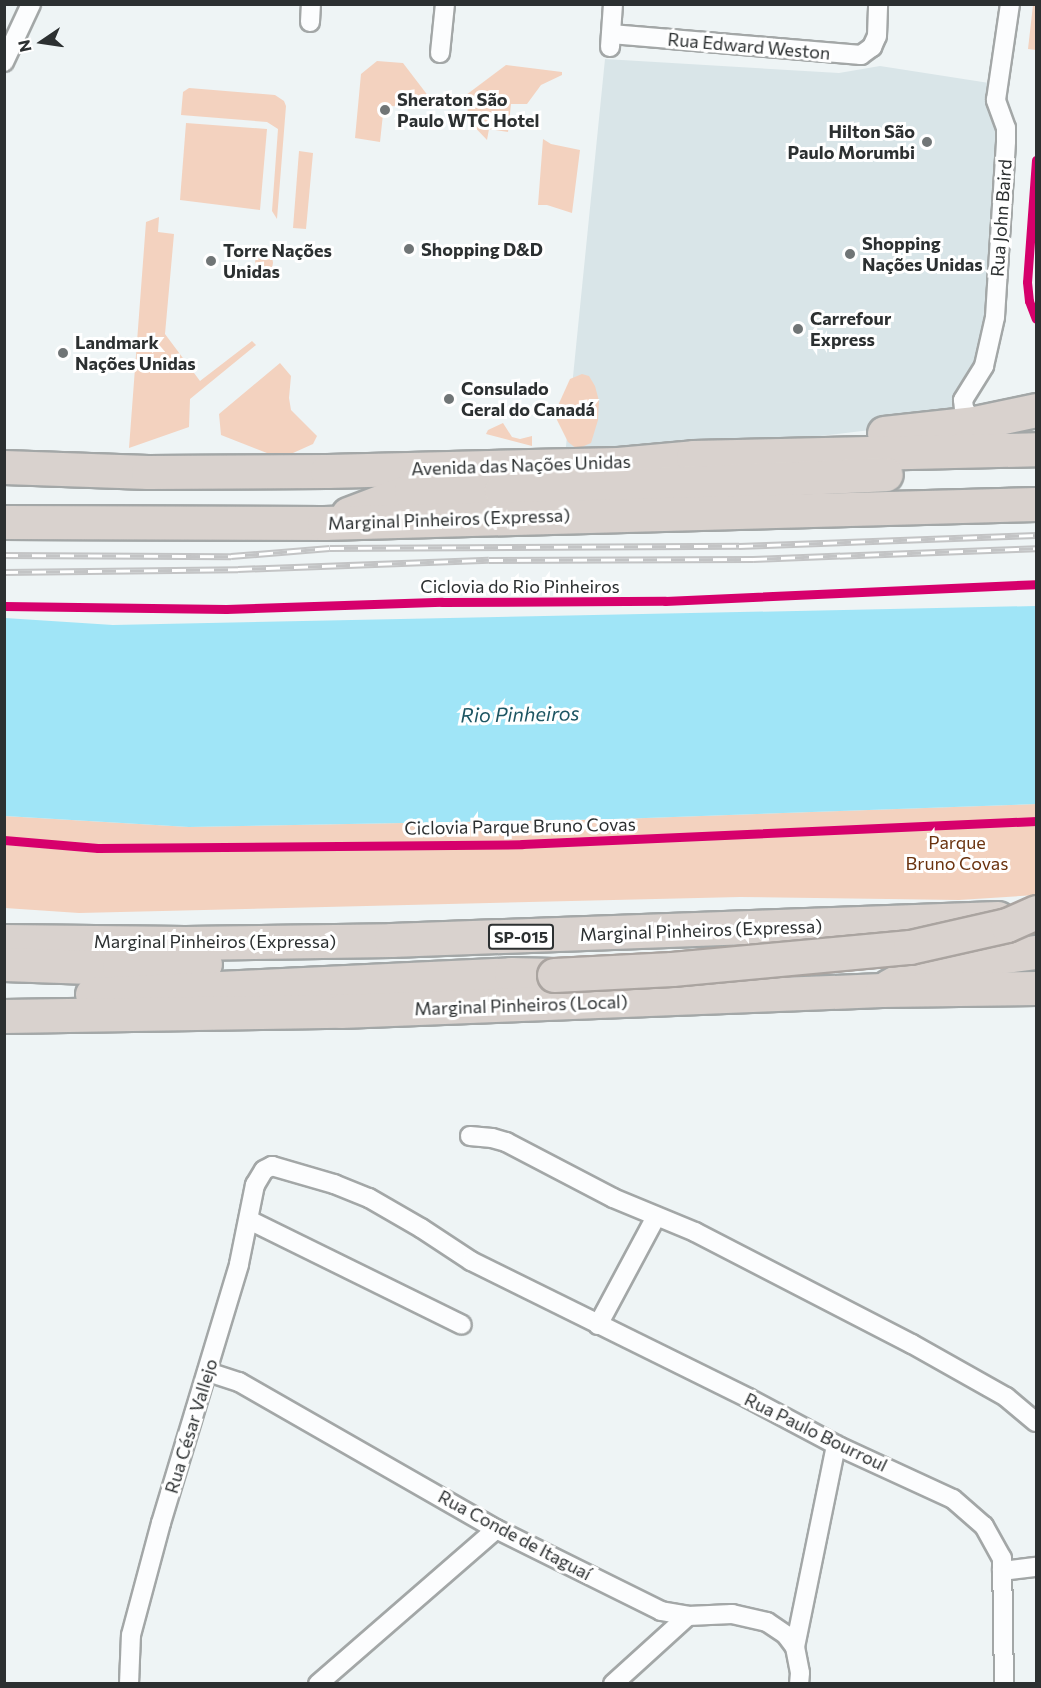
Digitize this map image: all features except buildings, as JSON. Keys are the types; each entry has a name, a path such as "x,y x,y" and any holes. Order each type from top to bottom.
{"highway":[{"path":"785,455 969,412 1036,410"},
{"name":"Avenida das Nações Unidas","path":"4,467 148,471 327,471 618,464 693,457 1036,449"},
{"path":"324,523 411,490 501,491 959,471 1036,456"},
{"name":"Marginal Pinheiros (Expressa)","path":"4,522 324,523 1036,504"},
{"path":"12,1016 64,995 511,974 554,975 672,969 910,947 1007,925 1036,912"},
{"name":"Marginal Pinheiros (Expressa)","path":"4,941 185,943 391,940 1036,916"},
{"path":"882,990 923,967 1036,951"},
{"path":"4,964 119,968 425,958 511,974"},
{"name":"Marginal Pinheiros (Local)","path":"12,1016 341,1011 882,990 1036,988"}],"street":[{"path":"4,62 31,4"},
{"path":"440,53 445,4"},
{"name":"Rua Edward Weston","path":"613,4 611,40 861,55 872,46 877,36 878,4"},
{"name":"Rua John Baird","path":"969,412 984,366 995,317 1006,141 1006,128 996,100 1010,4"},
{"path":"470,1136 506,1142 612,1198 695,1233 912,1344 1006,1397 1036,1422"},
{"name":"Rua Paulo Bourroul","path":"264,1170 272,1166 280,1167 369,1198 421,1228 471,1261 748,1398 836,1445 953,1499 972,1514 994,1540 1002,1558 1004,1683"},
{"name":"Rua César Vallejo","path":"129,1683 130,1635 161,1523 239,1264 255,1185 264,1170"},
{"path":"598,1325 656,1217"},
{"path":"249,1220 462,1325"},
{"name":"Rua Conde de Itaguaí","path":"208,1372 239,1382 496,1529 661,1611 688,1616 732,1614 752,1618 777,1628 795,1647"},
{"path":"799,1683 800,1673 795,1647 836,1445"},
{"path":"318,1683 496,1529"},
{"path":"1002,1571 1036,1567"},
{"path":"613,1683 688,1616"}],"shaded area":[{"path":"605,59 839,73 880,66 1002,85 995,317 964,409 929,423 762,443 565,456"}],"green space":[{"path":"1033,5 1036,5 1036,50 1028,49"},
{"path":"377,61 403,63 429,97 418,96 417,109 384,105 380,142 355,138 361,74"},
{"path":"506,65 562,72 562,75 541,85 527,104 511,104 508,132 489,129 487,140 467,119 468,105 454,104"},
{"path":"189,88 275,95 284,101 286,106 277,219 272,211 278,129 267,122 181,115 183,92"},
{"path":"186,123 267,129 260,210 180,200"},
{"path":"543,139 551,144 580,150 572,213 547,205 538,205"},
{"path":"299,151 313,153 306,229 293,228"},
{"path":"159,217 158,232 174,234 165,334 200,381 252,341 256,345 190,399 189,427 129,448 146,222"},
{"path":"264,254 270,257 273,263 270,269 264,272 258,269 255,263 258,257"},
{"path":"280,363 291,376 289,398 291,410 317,436 313,444 293,453 267,453 221,435 219,414"},
{"path":"582,374 589,376 595,386 599,401 598,420 591,443 577,449 568,442 557,420 556,410 570,379"},
{"path":"503,423 512,437 520,439 532,436 532,446 486,434 488,430"},
{"name":"Parque Bruno Covas","path":"1036,804 1036,895 959,900 740,897 79,913 5,908 4,816 189,827 618,819"}],"water":[{"name":"Rio Pinheiros","path":"1036,606 1036,804 618,819 189,827 5,816 5,618 113,625"}],"railway":[{"path":"4,555 231,556 330,548 739,546 1036,535"},
{"path":"4,572 238,569 489,560 753,559 1036,548"}],"cycle path":[{"path":"1036,160 1027,282 1029,301 1036,319"},
{"name":"Ciclovia do Rio Pinheiros","path":"4,606 226,609 442,602 665,601 1036,584"},
{"name":"Ciclovia Parque Bruno Covas","path":"4,840 98,848 522,844 1036,821"}],"place":[{"name":"Sheraton São Paulo WTC Hotel","path":"385,110"},
{"name":"Hilton São Paulo Morumbi","path":"927,142"},
{"name":"Shopping D&D","path":"409,249"},
{"name":"Shopping Nações Unidas","path":"850,254"},
{"name":"Torre Nações Unidas","path":"211,261"},
{"name":"Carrefour Express","path":"798,329"},
{"name":"Landmark Nações Unidas","path":"63,353"},
{"name":"Consulado Geral do Canadá","path":"449,399"}]}
